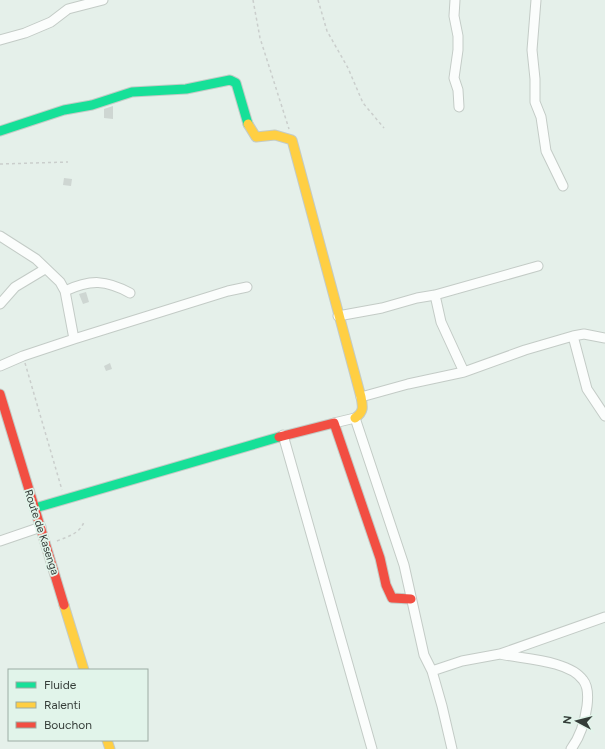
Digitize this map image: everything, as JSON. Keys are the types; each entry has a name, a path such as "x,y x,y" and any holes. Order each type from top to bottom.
{"main road":[{"path":"0,131 64,110 92,105 132,92 178,90 230,80 236,83 239,89 244,114 253,136 257,138 276,135 292,140 338,316 361,397 363,411 355,418"},
{"name":"Route de Kasenga","path":"0,394 36,508 84,669"},
{"path":"36,508 125,483 187,462 283,435 334,423 375,545 381,556 387,592 392,598 411,599"}],"street":[{"path":"0,40 24,33 51,22 68,10 104,0"},
{"path":"455,0 454,16 458,36 458,50 454,78 458,90 459,107"},
{"path":"536,0 532,50 535,79 535,102 541,117 546,151 563,186"},
{"path":"0,236 36,259 60,282 66,291 74,339"},
{"path":"338,316 382,308 417,298 435,295 538,266"},
{"path":"0,304 15,287 45,269"},
{"path":"66,291 75,286 99,282 109,283 130,293"},
{"path":"0,366 23,356 74,339 228,291 247,287"},
{"path":"435,295 442,322 464,372"},
{"path":"361,397 408,384 464,372 525,350 573,336 584,334 605,338"},
{"path":"573,336 587,389 605,416"},
{"path":"334,423 355,418 404,565 424,654 432,671 452,749"},
{"path":"283,435 372,749"},
{"path":"0,541 41,527"},
{"path":"432,671 462,662 500,654 605,617"},
{"path":"500,654 534,660 569,669 583,679 586,685 586,711 582,729 571,749"}],"path":[{"path":"253,0 260,38 292,140"},
{"path":"318,0 327,31 348,68 363,103 384,128"},
{"path":"0,164 68,162"},
{"path":"23,356 64,500"},
{"path":"47,545 76,533 80,530 84,522"}],"building":[{"path":"113,106 113,119 104,118 104,109"},
{"path":"64,178 72,179 71,186 63,185"},
{"path":"86,292 89,302 83,304 79,294"},
{"path":"110,363 112,369 106,371 104,366"}],"traffic: fast":[{"path":"0,131 64,110 92,105 132,92 186,89 230,80 236,83 248,124"},
{"path":"35,508 279,437"}],"traffic: slow":[{"path":"248,124 256,137 275,135 292,140 361,397 362,409 360,414 355,418"},
{"path":"64,605 84,669"},
{"path":"107,741 110,749"}],"traffic: jam":[{"path":"0,394 64,605"},
{"path":"279,437 334,423 380,558 386,585 392,598 411,599"}]}
